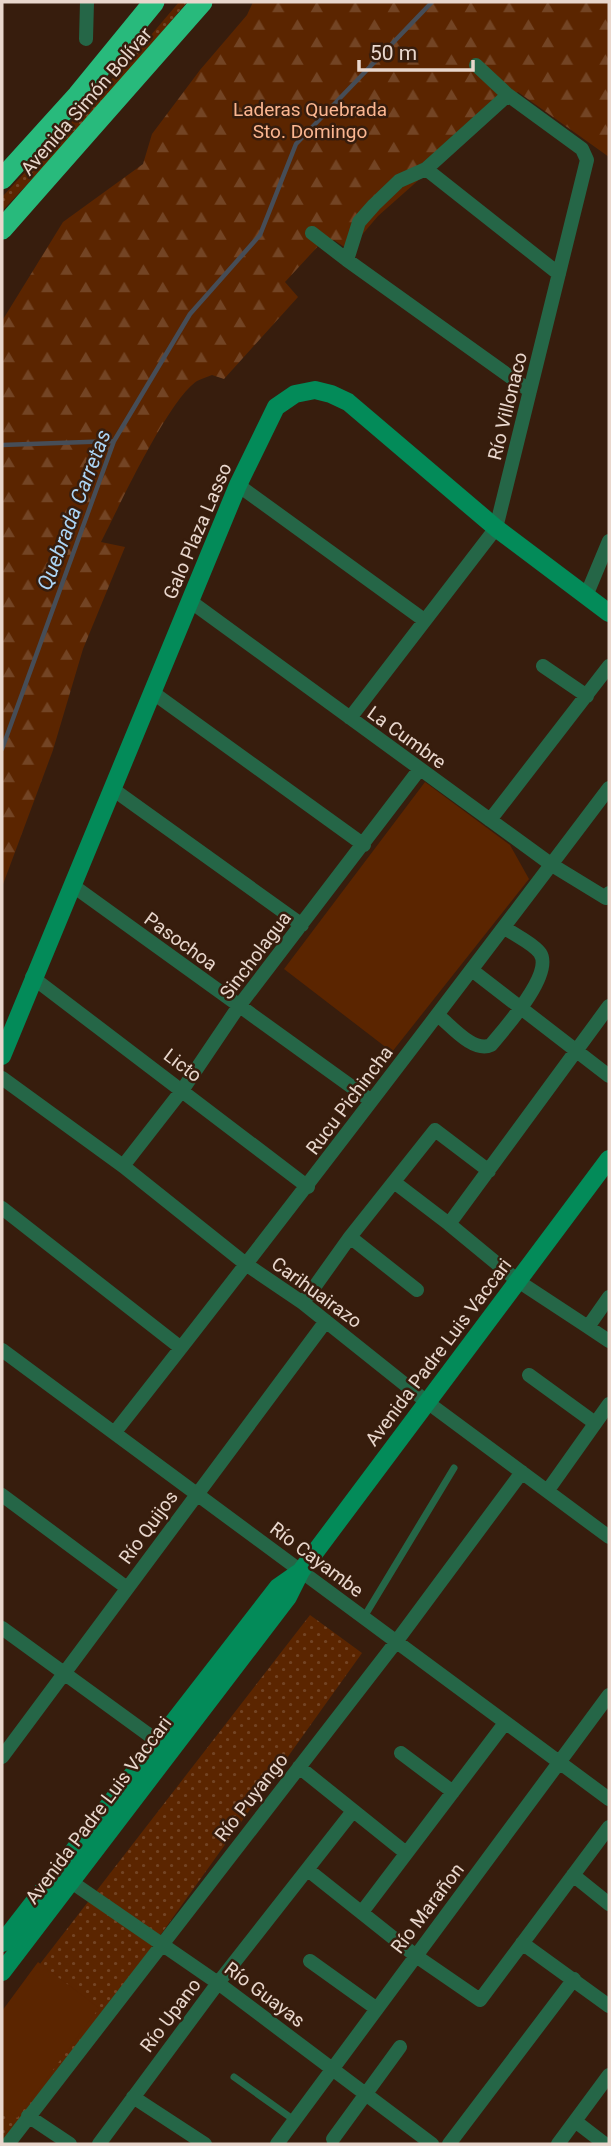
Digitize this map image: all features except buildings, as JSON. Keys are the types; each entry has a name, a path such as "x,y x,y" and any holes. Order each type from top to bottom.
{"highway":[{"name":"Avenida Simón Bolívar","path":"2,179 78,95 154,2"},
{"name":"Avenida Simón Bolívar","path":"2,229 202,2"}],"main road":[{"name":"Galo Plaza Lasso","path":"2,1056 32,977 114,790 238,485 276,407 295,394 315,390 348,402 496,528 609,613"},
{"name":"Avenida Padre Luis Vaccari","path":"2,1972 288,1597 301,1572 427,1402 526,1285 609,1159"},
{"name":"Avenida Padre Luis Vaccari","path":"2,1943 160,1743 278,1587 301,1572"}],"street":[{"path":"86,39 87,2"},
{"path":"346,260 359,222 400,181 426,169 508,95 476,65"},
{"name":"Río Villonaco","path":"350,718 496,528 586,155 508,95"},
{"path":"426,169 559,274"},
{"path":"312,233 530,391"},
{"path":"238,485 424,620"},
{"path":"586,596 609,541"},
{"name":"La Cumbre","path":"190,601 552,865 608,895"},
{"path":"543,666 587,696"},
{"path":"490,820 609,666"},
{"path":"152,692 364,845"},
{"name":"Sincholagua","path":"123,1166 183,1090 239,1006 419,770"},
{"name":"Rucu Pichincha","path":"116,1432 308,1187 370,1100 439,1016 609,788"},
{"path":"114,790 302,925"},
{"name":"Pasochoa","path":"72,885 370,1100"},
{"path":"439,1016 477,1046 491,1045 521,1008 541,975 543,964 539,952 504,928"},
{"path":"473,971 609,1076"},
{"name":"Licto","path":"32,977 308,1187"},
{"path":"453,1228 489,1171 609,1006"},
{"name":"Carihuairazo","path":"2,1078 123,1166 247,1265 303,1303 427,1402 609,1535"},
{"path":"303,1303 435,1130 489,1171"},
{"path":"394,1182 526,1285 609,1341"},
{"path":"2,1208 181,1349"},
{"path":"351,1237 417,1290"},
{"path":"589,1326 609,1297"},
{"name":"Río Quijos","path":"3,1752 326,1321"},
{"name":"Río Cayambe","path":"2,1350 609,1799"},
{"path":"529,1375 595,1423"},
{"path":"548,1490 609,1404"},
{"name":"Río Puyango","path":"8,2144 396,1642 522,1472"},
{"path":"2,1496 127,1588"},
{"path":"2,1628 160,1743"},
{"name":"Río Marañon","path":"276,2144 609,1695"},
{"path":"362,1912 505,1723"},
{"path":"401,1753 453,1792"},
{"path":"299,1768 406,1853"},
{"name":"Río Upano","path":"99,2144 218,1983 353,1811"},
{"path":"308,1870 416,1956 480,2000 609,1827"},
{"path":"573,1875 609,1904"},
{"name":"Río Guayas","path":"70,1881 218,1983 432,2144"},
{"path":"522,1943 609,2006"},
{"path":"310,1961 377,2008"},
{"path":"449,2144 574,1979"},
{"path":"332,2140 400,2047"},
{"path":"558,2144 609,2075"},
{"path":"133,2097 186,2139 205,2144"},
{"path":"28,2116 70,2144"},
{"path":"575,2121 605,2144"}],"lane":[{"path":"364,1617 453,1468"},
{"path":"234,2077 294,2120"}],"green space":[{"path":"179,2 187,2 94,114 2,211 2,197 135,54"},
{"name":"Laderas Quebrada Sto. Domingo","path":"253,2 609,2 609,157 518,92 378,216 349,250 334,240 327,248 320,244 285,282 298,297 224,379 212,375 197,381 185,392 145,456 101,542 125,547 83,649 53,750 2,887 2,321 63,222 143,164 152,134 200,70 247,15"},
{"path":"425,782 510,845 529,879 392,1052 284,969"},
{"path":"310,1615 362,1653 11,2144 2,2144 2,2013"},
{"path":"38,1962 99,2008 17,2118 2,2106 2,2011"}],"waterway":[{"name":"Quebrada Carretas","path":"2,749 114,441 190,314 260,235 296,144 432,2"},
{"path":"2,445 114,441"}]}
